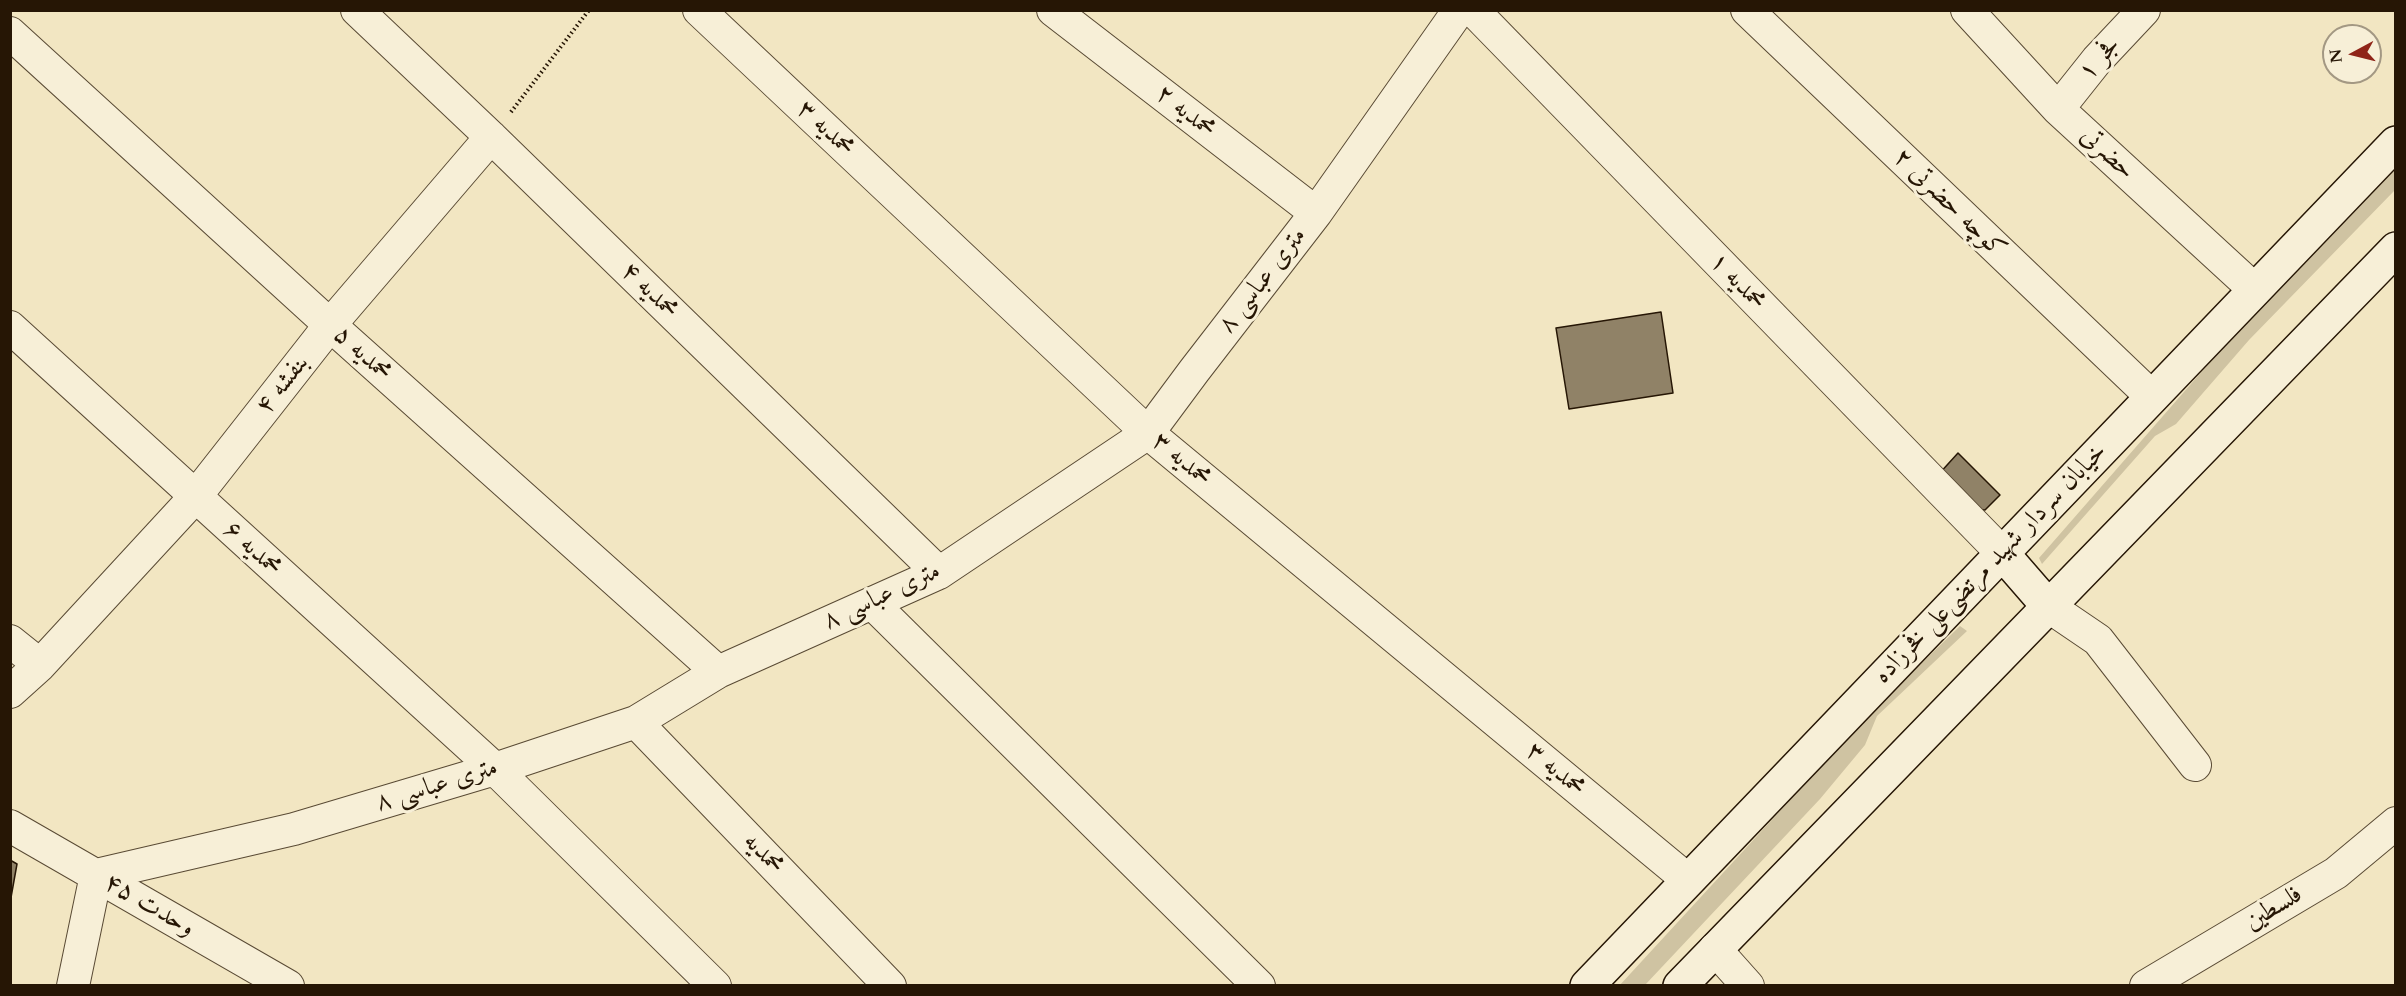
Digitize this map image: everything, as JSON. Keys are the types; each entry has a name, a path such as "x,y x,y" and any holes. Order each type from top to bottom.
{"main road":[{"name":"خیابان سردار شهید مرتضی‌علی فخرزاده","path":"1587,986 2396,143"},
{"path":"1680,986 2048,606 2393,258"},
{"path":"2002,554 2048,606"}],"street":[{"name":"محمدیه ۴","path":"357,10 491,137 939,573"},
{"name":"محمدیه ۳","path":"699,10 1148,433 1688,880"},
{"name":"محمدیه ۲","path":"1053,10 1316,213"},
{"name":"۸ متری عباسی","path":"96,876 294,829 495,769 636,722 718,672 939,573 1148,433 1316,213 1459,10"},
{"name":"محمدیه ۱","path":"1473,10 2002,554"},
{"name":"کوچه حضرتی ۲","path":"1747,10 2152,397"},
{"name":"حضرتی","path":"1967,10 2058,109 2255,290"},
{"name":"فجر ۱","path":"2058,109 2097,60 2144,10"},
{"name":"محمدیه ۵","path":"10,33 330,325 718,672"},
{"name":"بنفشه ۴","path":"10,692 40,665 195,496 330,325 491,137"},
{"name":"محمدیه ۶","path":"10,327 495,769 715,986"},
{"path":"872,603 1259,986"},
{"path":"2048,606 2098,640 2195,765"},
{"path":"10,641 40,665"},
{"name":"محمدیه","path":"636,722 890,986"},
{"name":"فلسطین","path":"2146,986 2336,873 2396,823"},
{"name":"وحدت ۴۵","path":"10,826 288,986"},
{"path":"73,986 96,876"},
{"path":"1715,949 1748,986"}],"path":[{"path":"491,137 589,10"}],"shaded area":[{"path":"2395,166 2395,190 2249,340 2176,424 2155,436 2042,564 2039,558 2238,330"},
{"path":"1960,626 1967,631 1877,716 1865,745 1820,799 1645,985 1619,986 1871,712"}],"building":[{"path":"1661,312 1673,393 1569,409 1556,328"},
{"path":"1958,453 2000,495 1985,510 1972,509 1938,475"},
{"path":"10,860 17,864 10,903"}]}
